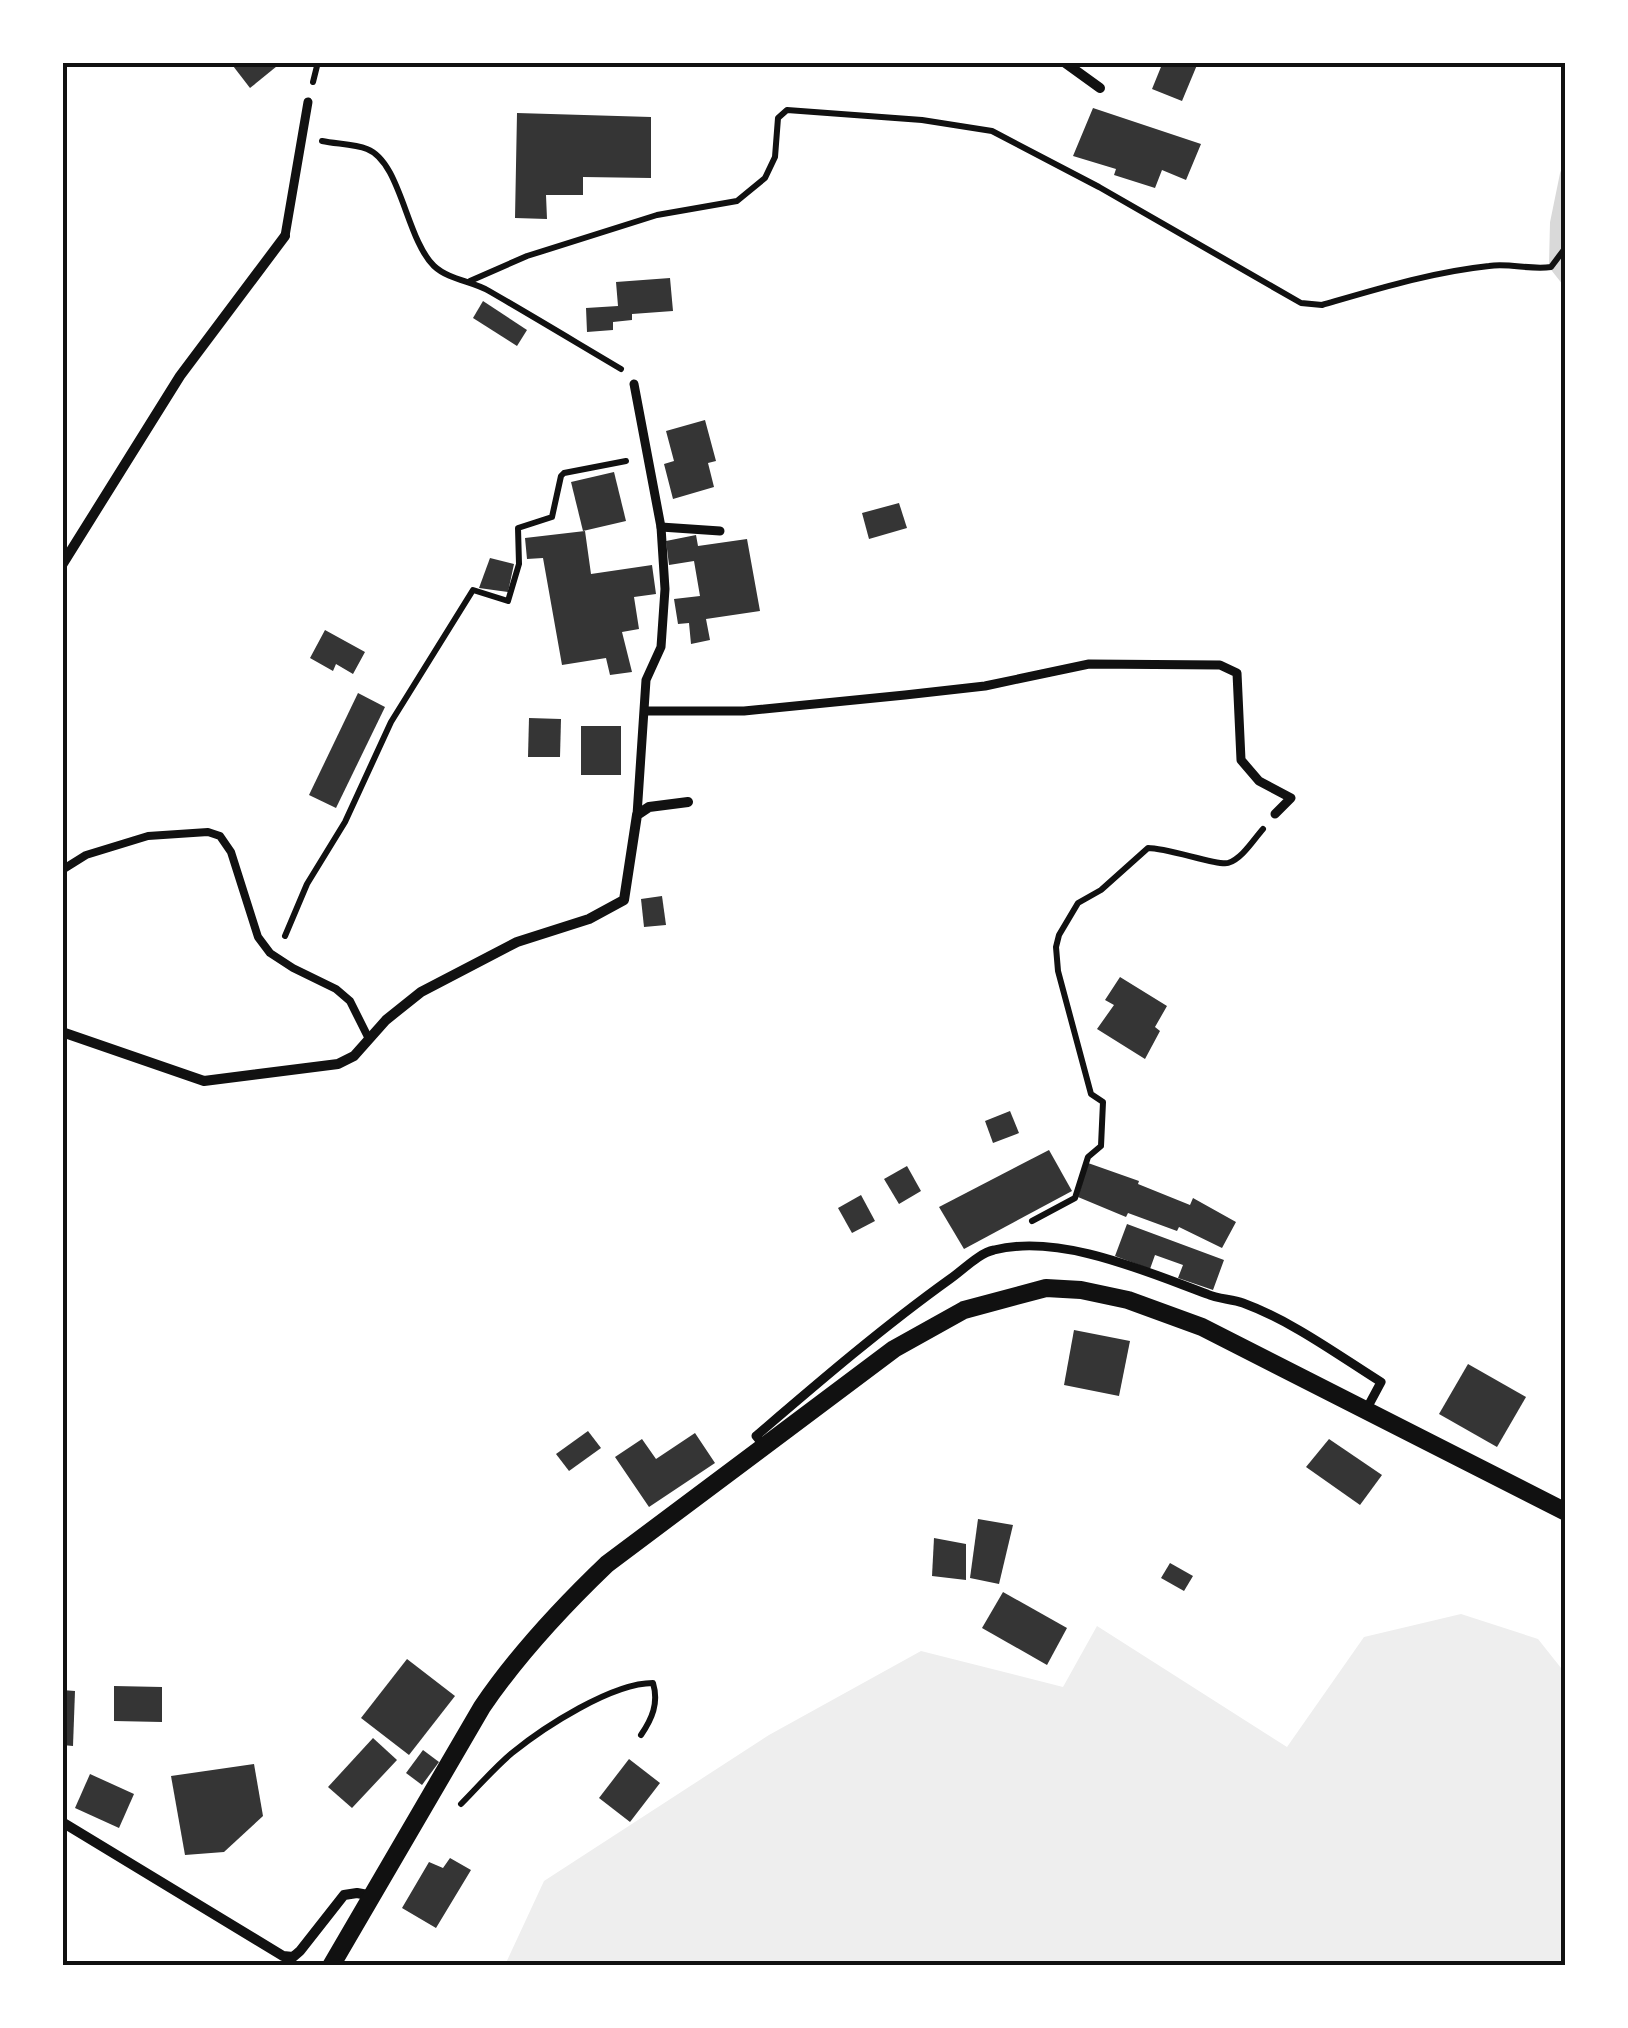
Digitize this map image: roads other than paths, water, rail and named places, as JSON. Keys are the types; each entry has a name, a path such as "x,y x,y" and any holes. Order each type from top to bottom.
{"street":[{"path":"1064,62 1100,88"},
{"path":"62,565 180,376 285,236 308,102"},
{"path":"62,1032 204,1081 338,1064 354,1056 386,1020 421,992 516,942 589,919 624,900 637,815 646,680 661,647 665,589 661,527 634,384"},
{"path":"661,527 720,531"},
{"path":"645,710 744,710 904,695 984,686 1088,664 1220,665 1237,673 1241,760 1259,781 1291,798 1275,814"},
{"path":"637,815 649,807 688,802"},
{"path":"765,1447 756,1436 901,1314 991,1250 1045,1248 1076,1252 1243,1303 1286,1324 1381,1382 1366,1410"},
{"path":"331,1966 492,1691 569,1600 606,1564 894,1349 934,1324 988,1301 1046,1288 1094,1292 1160,1310 1202,1327 1566,1512"},
{"path":"62,1822 283,1956 293,1957 300,1951 344,1895 374,1896"}],"lane":[{"path":"62,870 86,855 148,836 208,832 220,836 231,852 258,936 277,957 336,989 350,1002 370,1041"}],"waterway":[{"path":"1566,174 1556,223 1555,265 1566,279"}]}
